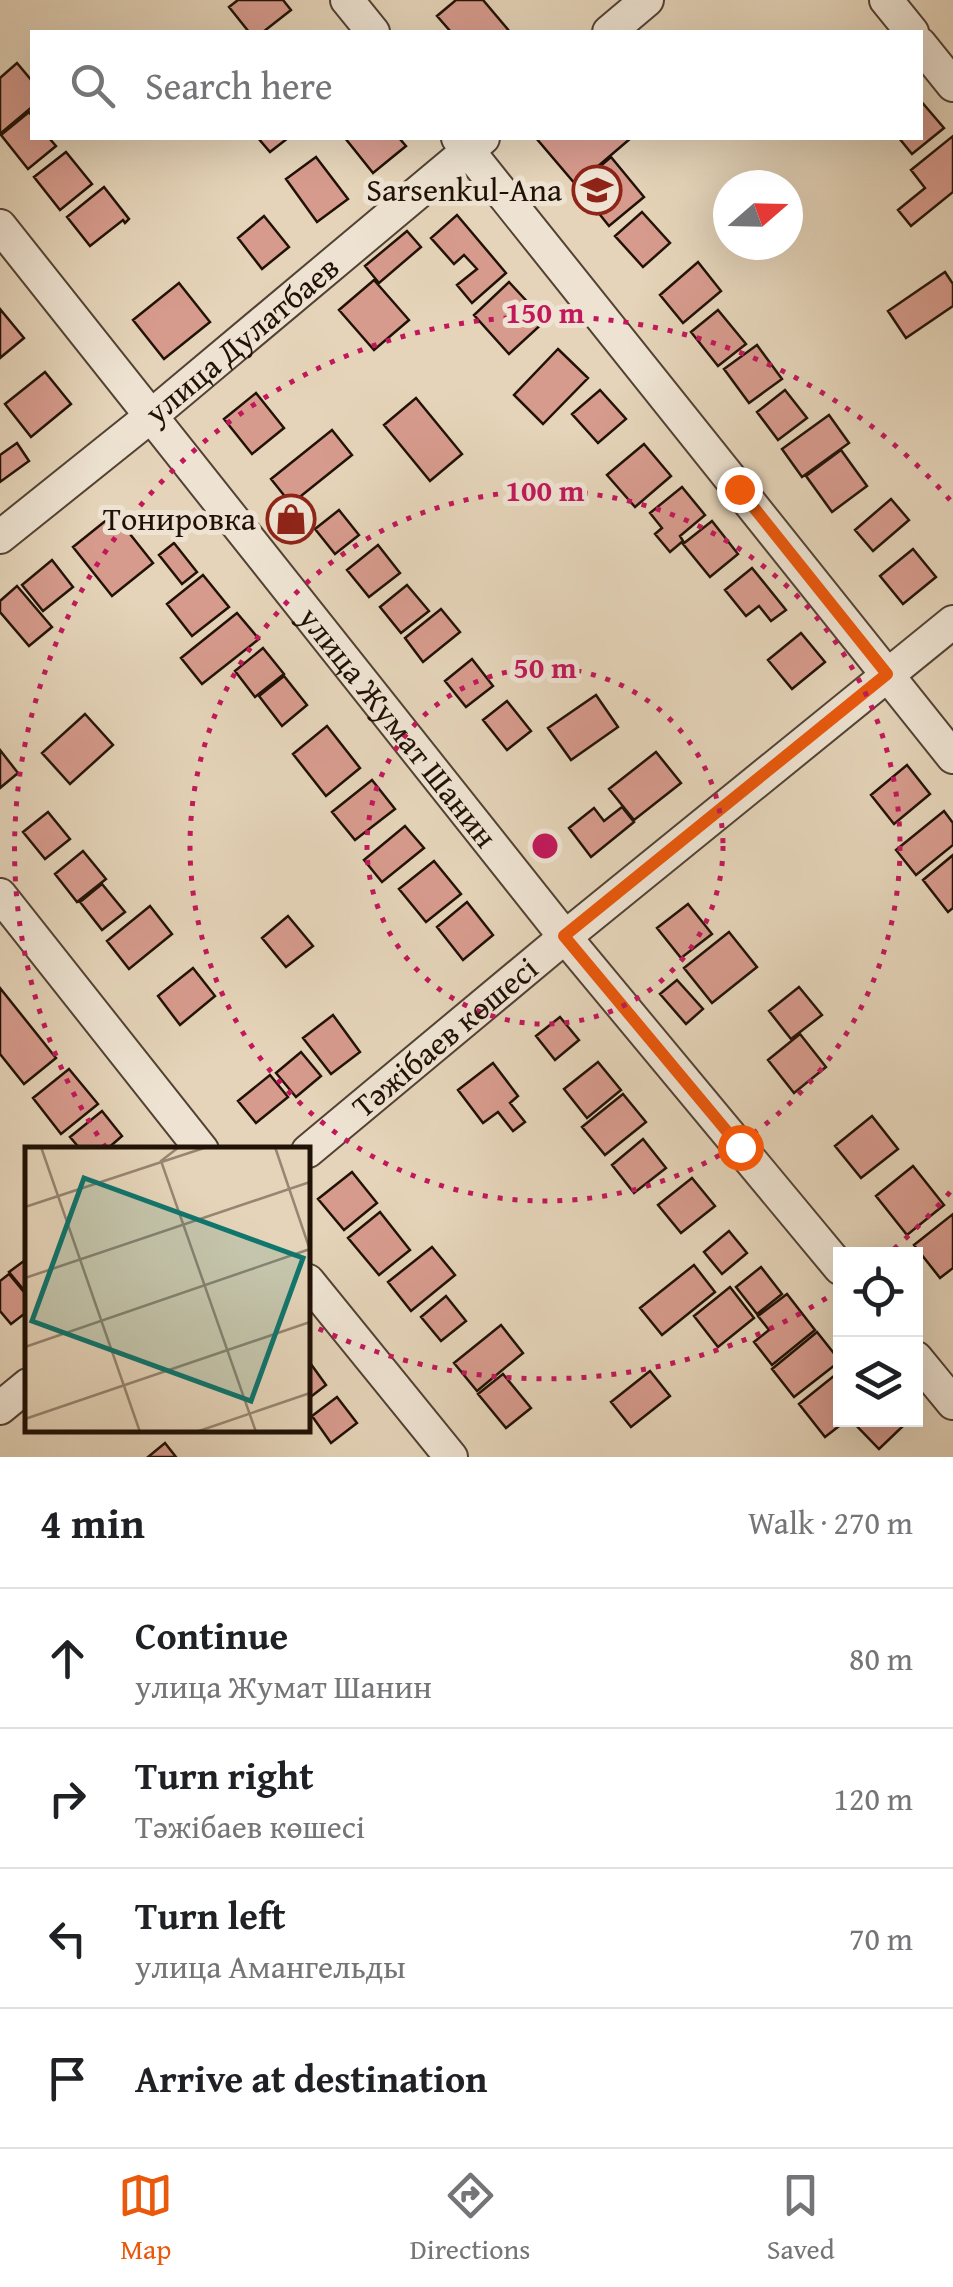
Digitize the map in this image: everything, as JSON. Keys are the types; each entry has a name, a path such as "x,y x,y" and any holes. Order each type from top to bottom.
{"street":[{"path":"347,0 371,30"},
{"path":"610,30 647,0"},
{"path":"886,0 910,30"},
{"path":"923,48 953,85"},
{"path":"469,142 953,757"},
{"name":"улица Дулатбаев","path":"0,537 151,416 469,142"},
{"name":"улица Жумат Шанин","path":"0,226 564,936 833,1260"},
{"name":"Тәжібаев көшесі","path":"310,1149 564,936 953,622"},
{"path":"0,895 200,1147"},
{"path":"310,1283 450,1457"},
{"path":"923,1367 953,1403"},
{"path":"0,1408 25,1387"}],"building":[{"path":"238,0 283,0 291,10 266,30 247,30 229,7"},
{"path":"456,0 483,0 508,30 449,30 437,16"},
{"path":"17,63 30,79 30,109 0,134 0,78"},
{"path":"923,104 944,128 912,154 901,140 923,140"},
{"path":"29,112 30,140 51,140 56,146 28,169 1,135"},
{"path":"953,136 953,192 911,226 898,210 925,188 911,170"},
{"path":"260,140 285,140 270,152"},
{"path":"347,140 401,140 406,146 373,173"},
{"path":"538,140 629,140 576,185"},
{"path":"66,152 92,184 60,210 34,177"},
{"path":"316,157 348,199 317,222 286,179"},
{"path":"611,157 644,197 609,226 577,186"},
{"path":"104,187 129,219 90,246 67,217"},
{"path":"642,212 670,243 643,267 615,236"},
{"path":"457,215 506,273 472,303 457,285 477,269 464,255 454,264 431,238"},
{"path":"264,216 289,247 262,269 238,238"},
{"path":"407,231 421,247 379,283 365,266"},
{"path":"698,262 721,291 683,323 660,295"},
{"path":"945,272 953,284 953,306 906,338 888,311"},
{"path":"374,280 409,320 374,350 339,310"},
{"path":"509,282 545,321 509,354 474,315"},
{"path":"179,283 210,322 164,359 133,320"},
{"path":"0,309 24,338 0,358"},
{"path":"718,310 746,344 718,366 691,332"},
{"path":"757,345 782,379 749,403 724,369"},
{"path":"558,349 588,378 543,424 514,395"},
{"path":"45,372 71,404 31,437 5,404"},
{"path":"600,390 626,419 598,443 572,414"},
{"path":"785,390 807,418 778,440 757,412"},
{"path":"256,393 284,428 252,454 224,419"},
{"path":"416,398 462,454 430,481 384,425"},
{"path":"829,415 849,443 802,477 782,449"},
{"path":"332,430 352,455 291,504 271,479"},
{"path":"17,443 29,461 0,482 0,455"},
{"path":"644,444 671,476 635,507 607,475"},
{"path":"841,450 867,486 832,512 806,476"},
{"path":"682,487 705,515 680,536 683,541 670,552 655,534 662,528 650,513"},
{"path":"302,497 313,511 286,532 275,518"},
{"path":"891,499 909,520 873,551 855,530"},
{"path":"339,510 359,535 335,554 315,529"},
{"path":"114,514 153,563 112,596 73,547"},
{"path":"712,521 738,554 710,577 683,544"},
{"path":"174,543 197,572 182,584 159,555"},
{"path":"378,545 400,573 369,597 347,570"},
{"path":"913,549 936,577 903,604 880,576"},
{"path":"52,560 73,587 43,611 22,585"},
{"path":"752,568 786,610 771,621 759,606 746,616 725,590"},
{"path":"203,575 229,607 192,636 167,604"},
{"path":"407,585 429,611 401,633 380,607"},
{"path":"17,586 52,627 29,646 0,612 0,601"},
{"path":"441,609 460,632 423,662 405,638"},
{"path":"237,613 259,639 202,684 181,658"},
{"path":"801,633 825,662 792,689 768,660"},
{"path":"263,648 284,674 255,697 235,671"},
{"path":"472,659 493,686 466,707 445,681"},
{"path":"284,676 307,705 282,726 259,696"},
{"path":"596,695 618,727 571,760 548,728"},
{"path":"507,701 531,731 507,750 483,720"},
{"path":"85,714 113,745 70,784 42,753"},
{"path":"327,726 360,768 326,796 293,754"},
{"path":"0,750 18,773 0,788"},
{"path":"656,752 681,783 634,820 609,789"},
{"path":"907,765 930,794 894,824 871,795"},
{"path":"372,780 395,809 355,840 332,812"},
{"path":"622,807 634,822 591,857 569,828 594,808 604,821"},
{"path":"944,811 953,823 953,845 916,875 896,850"},
{"path":"48,812 70,839 45,859 23,832"},
{"path":"405,826 424,848 382,882 364,860"},
{"path":"83,851 106,879 77,902 55,874"},
{"path":"953,855 953,908 948,912 923,880"},
{"path":"434,861 461,894 426,922 399,889"},
{"path":"102,884 125,912 102,930 80,902"},
{"path":"467,902 493,935 463,960 437,927"},
{"path":"688,904 712,934 681,958 657,928"},
{"path":"150,906 172,934 129,969 107,941"},
{"path":"288,916 313,946 286,967 262,938"},
{"path":"729,932 757,967 712,1003 684,968"},
{"path":"193,968 215,996 180,1025 158,996"},
{"path":"677,980 703,1009 686,1024 660,994"},
{"path":"799,987 822,1015 791,1039 769,1011"},
{"path":"0,988 56,1058 24,1084 0,1054"},
{"path":"333,1015 360,1052 331,1074 303,1038"},
{"path":"560,1017 579,1040 555,1060 536,1036"},
{"path":"800,1034 826,1067 794,1093 768,1060"},
{"path":"301,1052 321,1076 296,1097 276,1073"},
{"path":"598,1062 621,1090 587,1118 564,1089"},
{"path":"493,1063 518,1096 510,1103 525,1122 513,1131 498,1112 483,1123 458,1090"},
{"path":"69,1069 98,1104 61,1134 33,1098"},
{"path":"270,1075 288,1097 256,1123 238,1101"},
{"path":"623,1094 646,1122 605,1155 582,1127"},
{"path":"102,1111 122,1136 109,1147 78,1147 70,1137"},
{"path":"872,1116 898,1149 861,1178 835,1146"},
{"path":"643,1139 666,1168 634,1193 612,1165"},
{"path":"913,1166 944,1205 907,1235 876,1196"},
{"path":"352,1172 377,1203 344,1230 318,1199"},
{"path":"692,1178 715,1206 681,1233 658,1205"},
{"path":"380,1212 410,1250 379,1275 348,1238"},
{"path":"953,1214 953,1268 940,1278 923,1256 923,1247 914,1245"},
{"path":"729,1231 747,1253 722,1274 704,1252"},
{"path":"432,1247 455,1275 411,1311 388,1282"},
{"path":"25,1260 25,1291 9,1272"},
{"path":"694,1265 715,1292 662,1335 640,1308"},
{"path":"761,1267 782,1294 757,1314 736,1287"},
{"path":"9,1274 25,1293 25,1313 11,1324 0,1311 0,1281"},
{"path":"730,1287 754,1318 718,1347 694,1316"},
{"path":"787,1294 815,1330 772,1365 754,1342 769,1330 758,1316"},
{"path":"446,1296 466,1321 441,1341 421,1317"},
{"path":"501,1325 523,1353 477,1391 454,1363"},
{"path":"817,1332 833,1352 833,1366 794,1397 772,1369"},
{"path":"310,1363 326,1385 310,1397"},
{"path":"650,1371 670,1396 631,1427 611,1402"},
{"path":"503,1374 531,1408 506,1428 478,1394"},
{"path":"833,1377 833,1427 838,1427 825,1437 799,1404"},
{"path":"337,1397 357,1423 331,1443 312,1416"},
{"path":"858,1427 902,1427 879,1449"},
{"path":"165,1443 176,1457 148,1457"}],"place":[{"name":"Sarsenkul-Ana","path":"597,190"},
{"name":"Тонировка","path":"291,519"}],"route":[{"path":"739,489 887,674 564,936 740,1147"}]}
